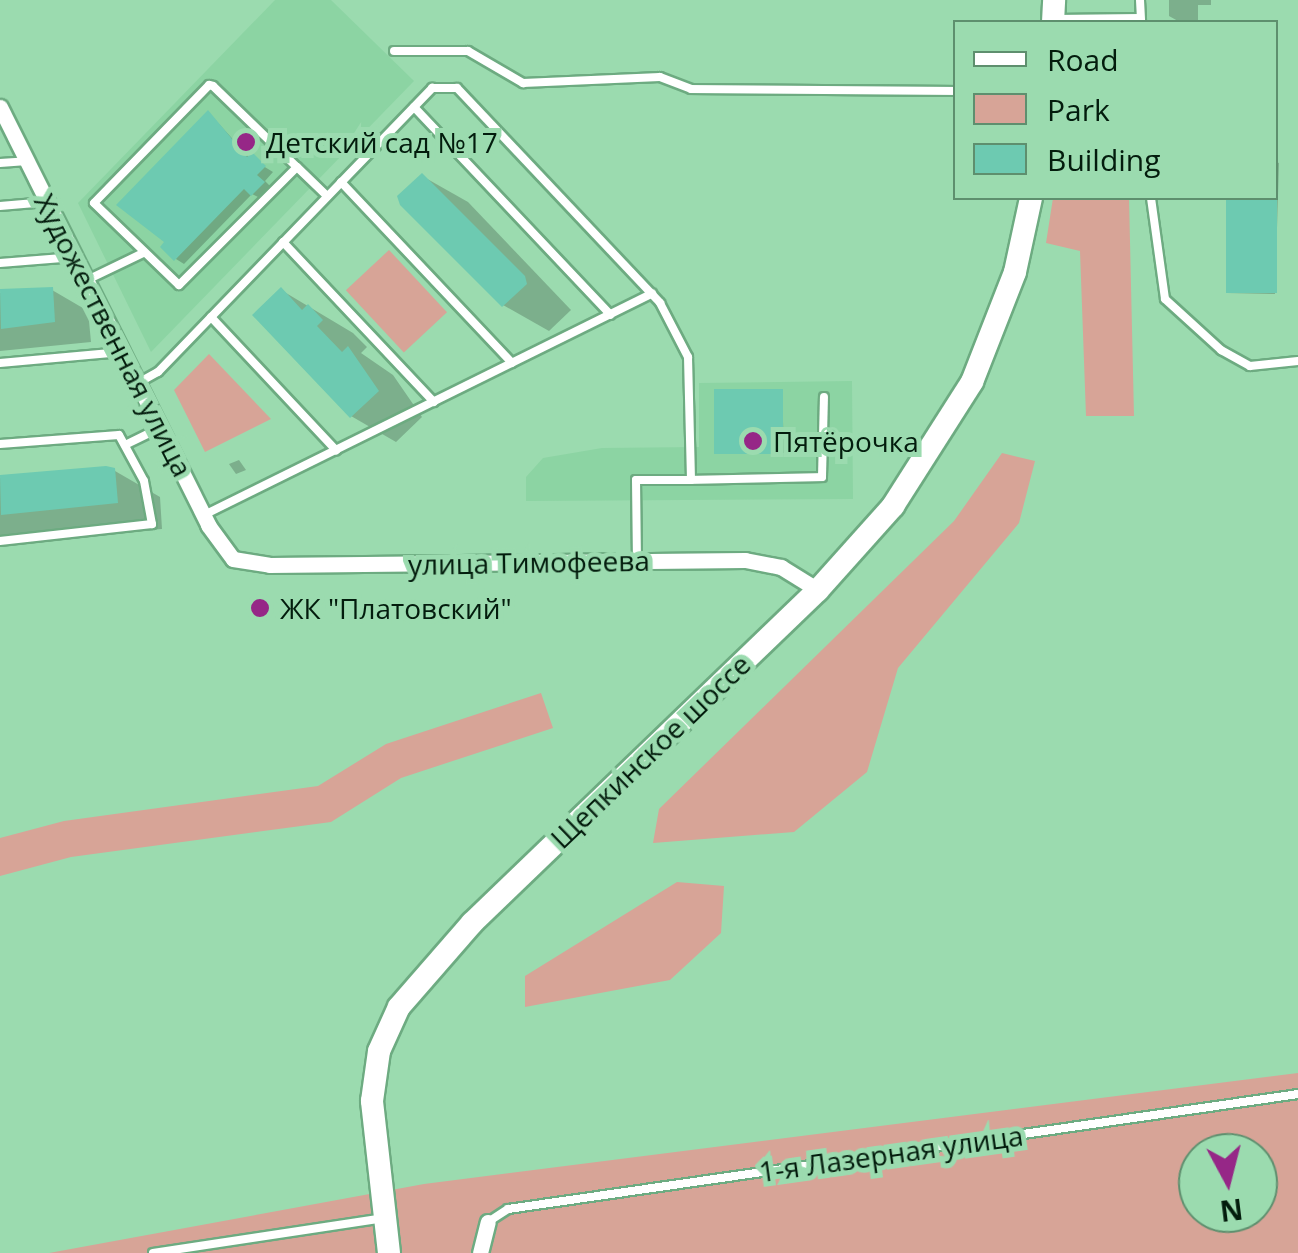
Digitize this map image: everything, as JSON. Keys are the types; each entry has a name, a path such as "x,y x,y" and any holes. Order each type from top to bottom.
{"main road":[{"name":"Щепкинское шоссе","path":"389,1253 374,1076 398,1007 472,923 818,590 894,506 948,427 995,332 1031,200"}],"street":[{"name":"Художественная улица","path":"0,106 204,515 233,560"},
{"name":"улица Тимофеева","path":"233,560 269,565 766,562 818,590"},
{"path":"480,1253 488,1222"}],"lane":[{"path":"1054,14 1141,20 1140,0"},
{"path":"394,51 468,51 523,83 660,77 691,89 953,90"},
{"path":"297,167 184,284 175,284 94,200 204,87 213,86 328,196"},
{"path":"138,383 210,317 432,88 457,88 660,303 689,362 691,480"},
{"path":"414,107 611,315"},
{"path":"0,163 27,161"},
{"path":"341,182 512,363"},
{"path":"1151,200 1164,299 1221,350 1250,366 1298,362"},
{"path":"0,206 47,202"},
{"path":"283,242 434,402"},
{"path":"86,280 143,252"},
{"path":"0,264 75,257"},
{"path":"204,515 652,294"},
{"path":"210,317 336,450"},
{"path":"0,364 122,352"},
{"path":"637,561 636,480 822,477 824,396"},
{"path":"125,445 160,428"},
{"path":"0,444 116,434 144,481 152,525 0,541"},
{"name":"1-я Лазерная улица","path":"488,1222 508,1209 1298,1094"},
{"path":"153,1253 384,1218"}],"shaded area":[{"name":"Детский сад №17","path":"275,0 331,0 414,81 151,352 78,203"},
{"path":"852,381 853,499 526,501 526,477 543,458 602,448 699,447 699,383"}],"green space":[{"path":"1053,200 1129,200 1134,416 1086,416 1080,251 1046,243"},
{"path":"389,250 447,312 404,352 346,290"},
{"path":"209,354 271,419 205,452 174,390"},
{"path":"1002,453 1035,461 1019,523 898,668 867,772 794,832 653,843 659,809 954,521"},
{"path":"541,693 553,728 401,778 331,822 71,857 0,876 0,838 64,821 318,786 386,744"},
{"path":"677,882 724,886 721,933 670,980 525,1007 525,976"},
{"path":"1298,1073 1298,1253 49,1253 424,1184"}],"building":[{"path":"208,110 247,157 252,152 266,166 257,175 265,182 251,196 244,189 174,261 160,247 164,242 116,205"},
{"path":"422,173 525,276 527,284 502,307 400,205 397,196"},
{"path":"1226,200 1277,200 1277,293 1226,293"},
{"path":"53,287 55,322 1,329 0,289"},
{"path":"281,287 302,310 308,304 323,320 317,326 342,352 348,346 379,391 350,418 252,315"},
{"path":"714,389 783,389 783,454 714,454"},
{"path":"115,468 118,503 1,515 0,475"}],"place":[{"name":"Детский сад №17","path":"246,142"},
{"name":"Пятёрочка","path":"753,441"},
{"name":"ЖК \"Платовский\"","path":"260,608"}]}
